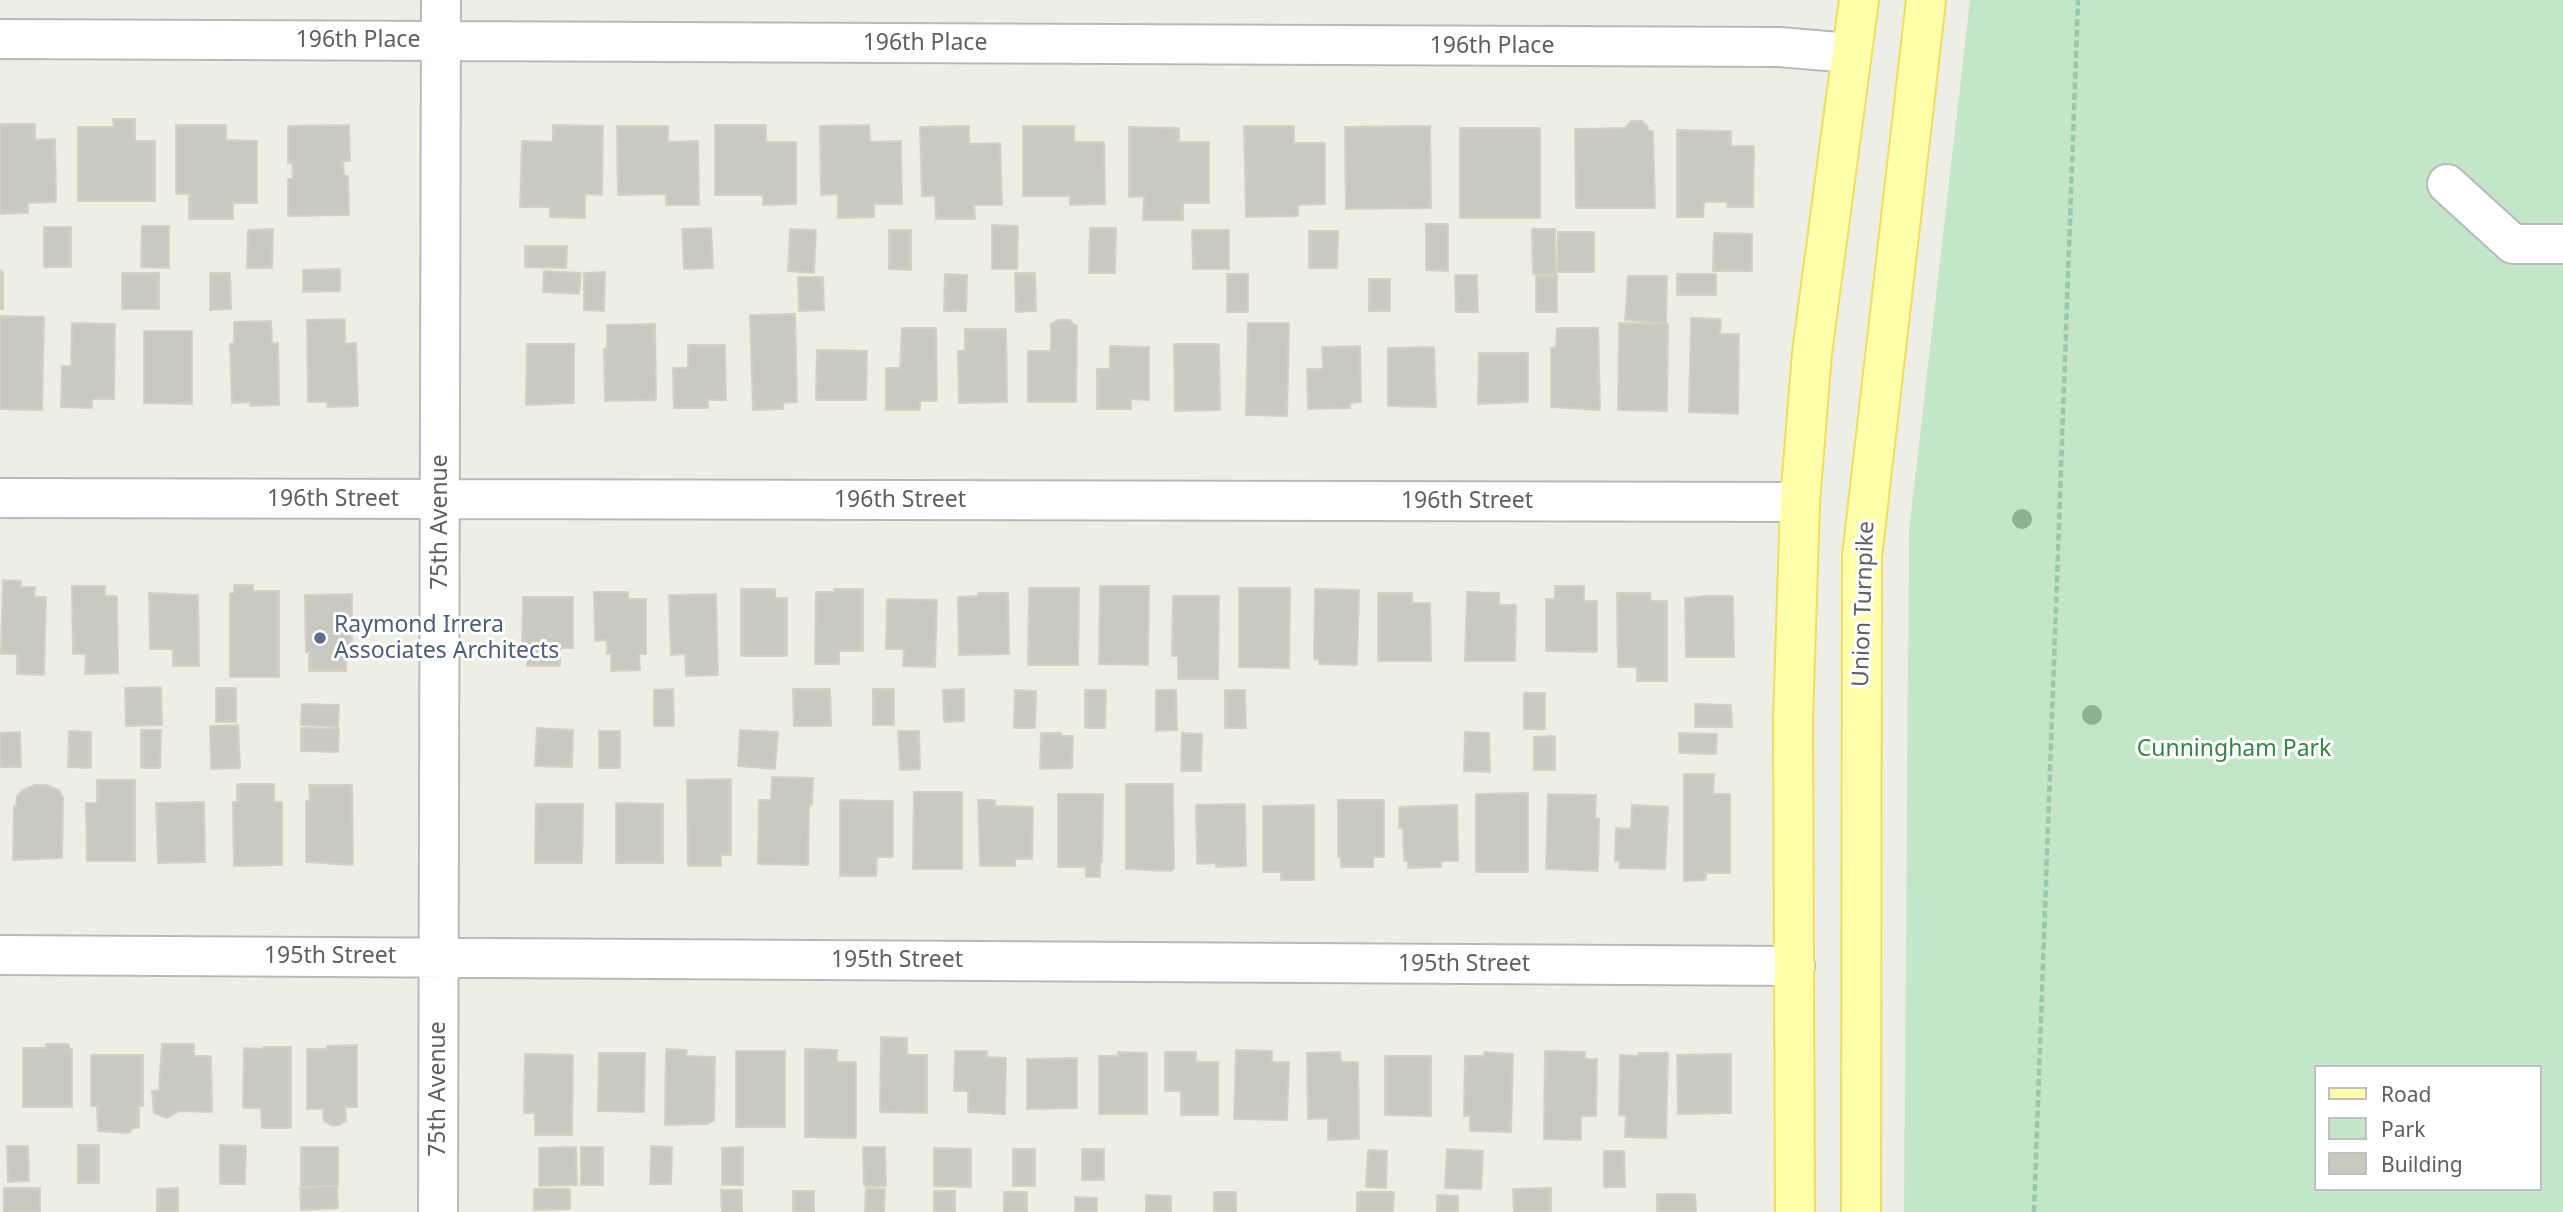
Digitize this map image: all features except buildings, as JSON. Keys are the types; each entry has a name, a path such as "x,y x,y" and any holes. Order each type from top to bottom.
{"main road":[{"path":"1796,1212 1793,721 1800,502 1812,353 1858,0"},
{"name":"Union Turnpike","path":"1861,1212 1862,557 1926,0"}],"street":[{"name":"75th Avenue","path":"438,1212 442,0"},
{"name":"196th Place","path":"0,38 1765,47 1850,53"},
{"path":"2447,184 2513,244 2563,244"},
{"name":"196th Street","path":"0,498 1800,502"},
{"name":"195th Street","path":"0,955 1795,967"}],"path":[{"path":"2034,1212 2078,0"}],"green space":[{"name":"Cunningham Park","path":"1970,0 2563,0 2563,1212 1904,1212 1909,531"}],"place":[{"name":"Raymond Irrera Associates Architects","path":"320,638"}]}
